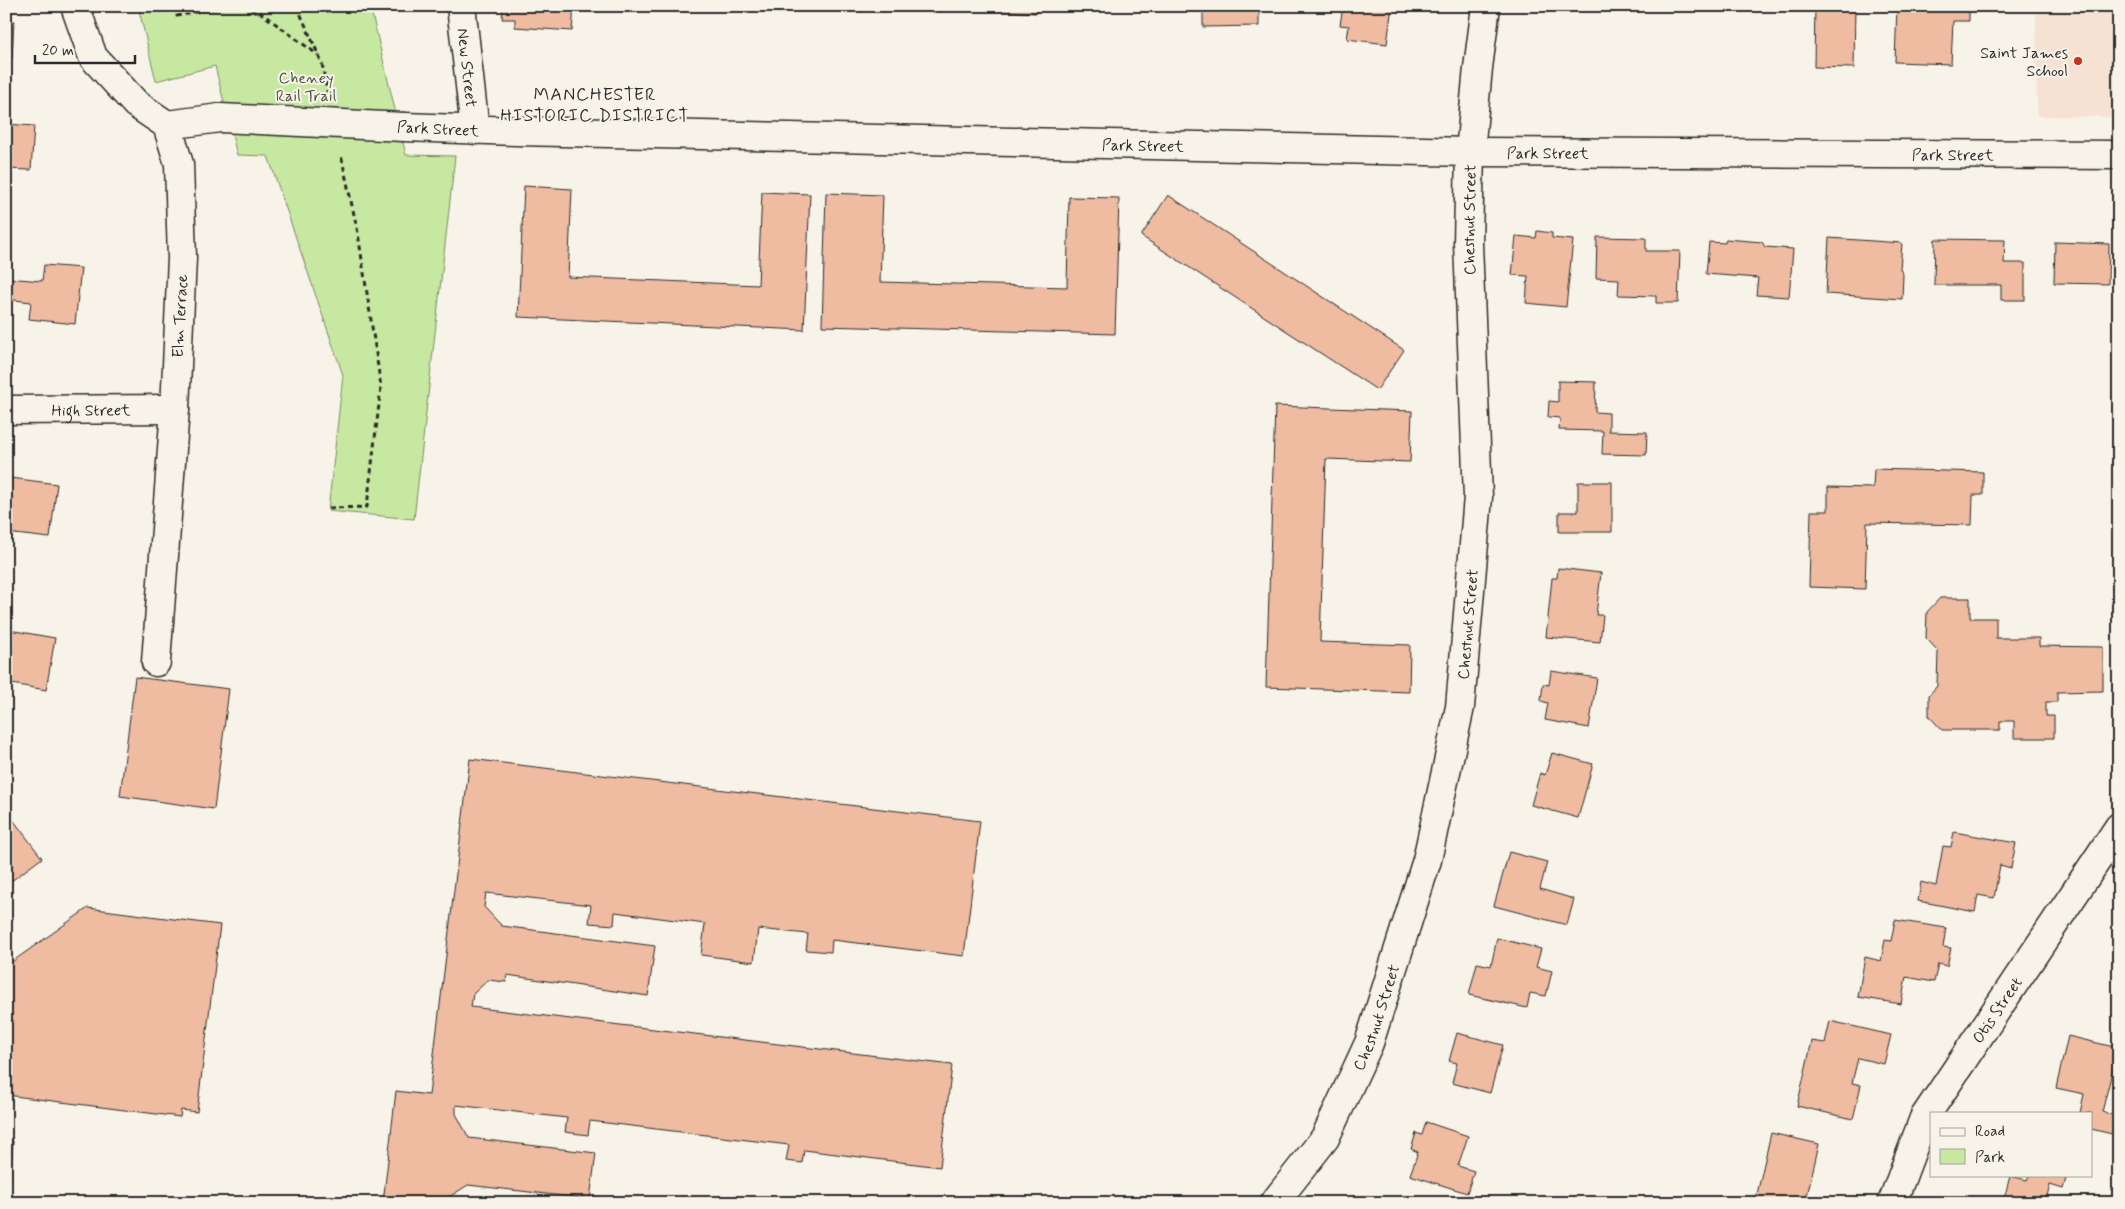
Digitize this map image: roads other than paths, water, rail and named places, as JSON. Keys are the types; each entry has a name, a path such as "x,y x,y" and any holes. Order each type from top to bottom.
{"street":[{"path":"75,6 93,57 136,104 167,126"},
{"name":"New Street","path":"461,6 475,130"},
{"name":"Chestnut Street","path":"1274,1203 1325,1138 1369,1043 1427,860 1460,707 1478,497 1468,243 1470,152 1486,6"},
{"name":"Park Street","path":"167,126 220,118 475,130 1470,152 2119,155"},
{"name":"Elm Terrace","path":"156,662 175,409 182,258 179,164 167,126"},
{"name":"High Street","path":"6,410 175,409"},
{"name":"Otis Street","path":"1892,1203 1924,1118 2119,827"}],"place":[{"name":"Saint James School","path":"2078,61"}],"district":[{"name":"MANCHESTER HISTORIC DISTRICT","path":"595,104"}],"park label":[{"name":"Cheney Rail Trail","path":"306,86"}]}
